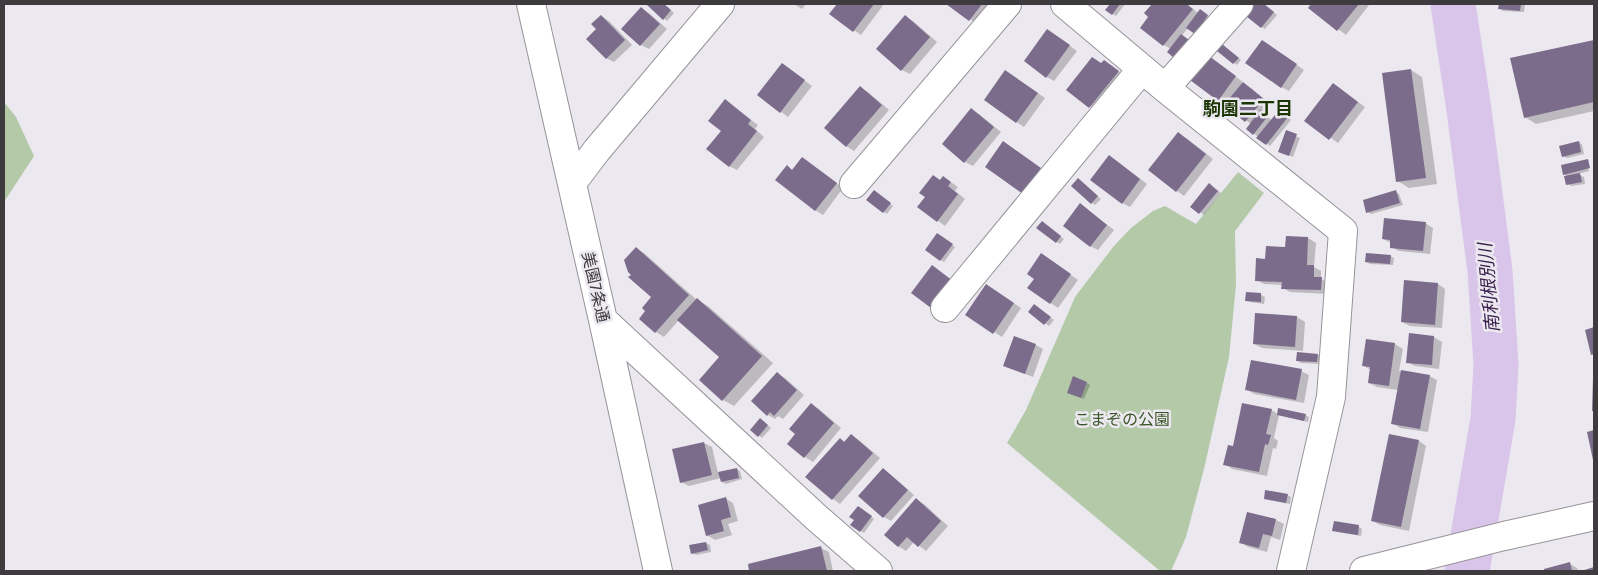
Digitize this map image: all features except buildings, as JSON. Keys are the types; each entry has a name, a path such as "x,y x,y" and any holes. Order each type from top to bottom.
{"street":[{"name":"美園7条通","path":"531,4 658,571"},
{"path":"572,183 597,150 720,4"},
{"path":"854,184 1007,4"},
{"path":"1065,4 1165,88 1343,231 1331,397 1291,571"},
{"path":"1165,88 1239,4"},
{"path":"945,308 1142,69"},
{"path":"603,320 817,518 878,571"},
{"path":"1364,571 1594,516"}],"green space":[{"path":"4,102 16,117 34,156 4,202"},
{"name":"こまぞの公園","path":"1238,172 1264,193 1235,231 1236,285 1229,357 1204,469 1186,537 1171,571 1160,571 1007,443 1026,410 1075,297 1113,247 1131,228 1153,211 1165,206 1196,224"}],"waterway":[{"name":"南利根別川","path":"1453,4 1490,271 1496,365 1493,419 1467,571"}],"district":[{"name":"駒園二丁目","path":"1248,109"}]}
